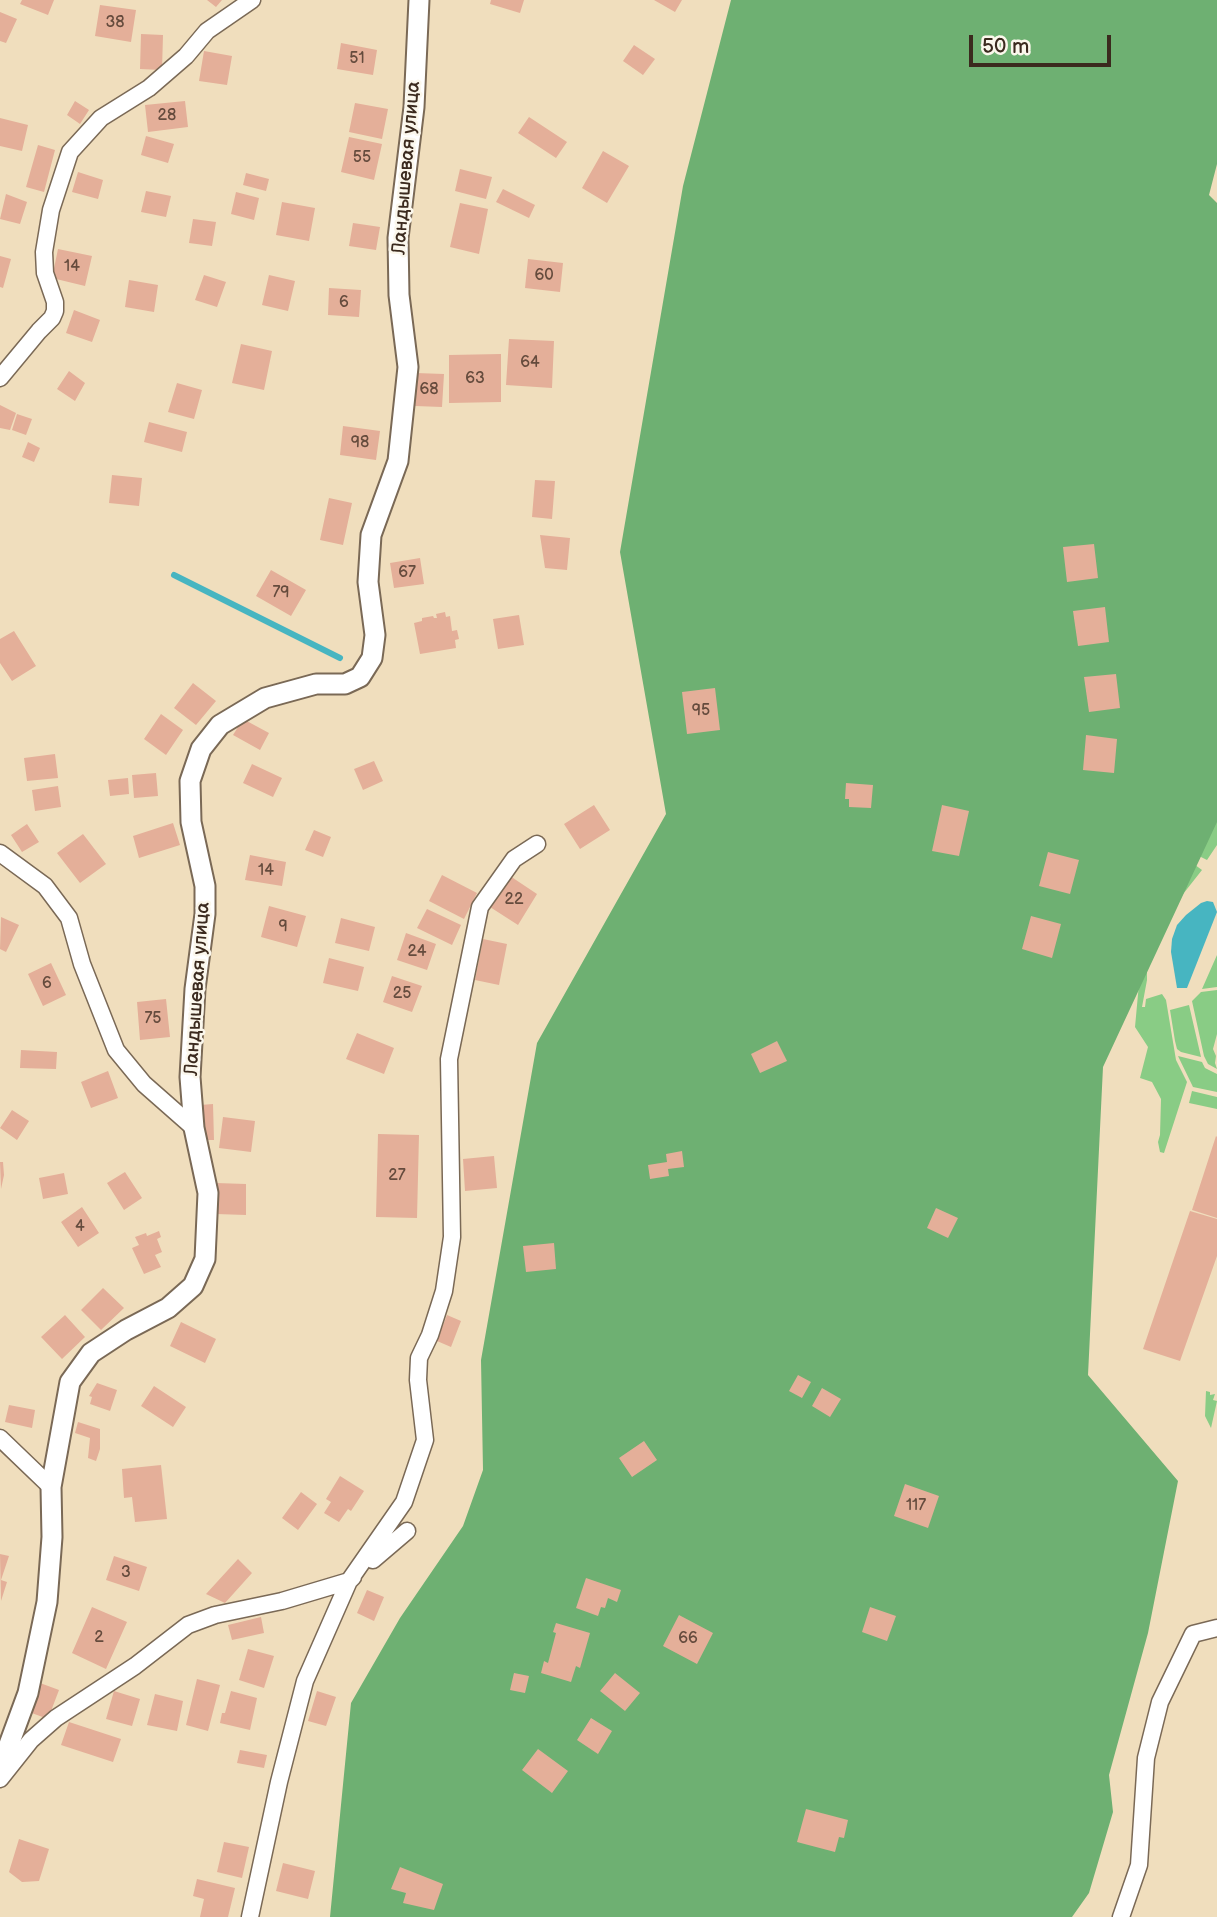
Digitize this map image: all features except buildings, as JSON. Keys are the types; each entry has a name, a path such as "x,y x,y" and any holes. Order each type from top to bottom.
{"street":[{"path":"0,378 52,318 55,311 45,273 44,252 51,210 70,152 101,118 149,88 186,56 207,31 252,0"},
{"name":"Ландышевая улица","path":"0,1769 28,1693 47,1602 52,1537 51,1488 70,1382 91,1353 126,1330 168,1308 193,1286 205,1259 208,1193 194,1128 190,1077 205,886 191,822 190,781 201,748 220,725 265,698 316,684 345,684 360,677 372,658 375,635 368,582 371,535 398,461 408,367 399,295 398,238 414,107 419,0"},
{"path":"250,1917 279,1782 305,1681 349,1581 404,1502 425,1440 418,1380 419,1358 430,1335 444,1292 452,1237 449,1059 480,908 514,859 537,844"},
{"path":"0,853 46,886 69,918 82,964 116,1050 144,1084 194,1128"},
{"path":"0,1438 51,1488"},
{"path":"0,1779 31,1741 56,1718 135,1666 188,1625 215,1615 282,1601 349,1581 407,1531"},
{"path":"1121,1917 1139,1864 1146,1758 1160,1702 1193,1634 1217,1628"}],"green space":[{"path":"731,0 1217,0 1217,164 1209,195 1217,203 1217,822 1103,1067 1088,1375 1178,1481 1148,1633 1109,1775 1113,1812 1089,1893 1072,1917 330,1917 351,1703 400,1618 463,1526 483,1470 481,1360 537,1043 666,814 620,552 683,186"},
{"path":"1217,814 1217,845 1207,860 1195,854 1191,862 1202,870 1161,922 1150,944 1147,962 1142,1007 1145,1007 1146,999 1162,994 1166,1000 1176,1060 1187,1082 1164,1153 1160,1152 1158,1142 1161,1099 1152,1082 1140,1078 1148,1047 1135,1027 1141,962 1136,951 1134,930 1143,912 1158,900 1186,848 1204,823"},
{"path":"1217,955 1217,987 1202,989"},
{"path":"1217,990 1217,1034 1213,1049 1217,1069 1208,1064 1204,1056 1192,1001 1201,992"},
{"path":"1189,1005 1201,1057 1181,1052 1175,1041 1170,1010"},
{"path":"1178,1056 1202,1062 1205,1068 1217,1074 1217,1092 1193,1087"},
{"path":"1192,1091 1217,1097 1217,1109 1189,1103"},
{"path":"1206,1391 1210,1392 1210,1395 1215,1394 1213,1400 1217,1401 1211,1428 1205,1416"}],"water":[{"path":"1207,901 1213,902 1217,912 1187,988 1177,988 1171,952 1172,939 1177,925 1186,915"}],"waterway":[{"path":"174,575 340,658"}]}
